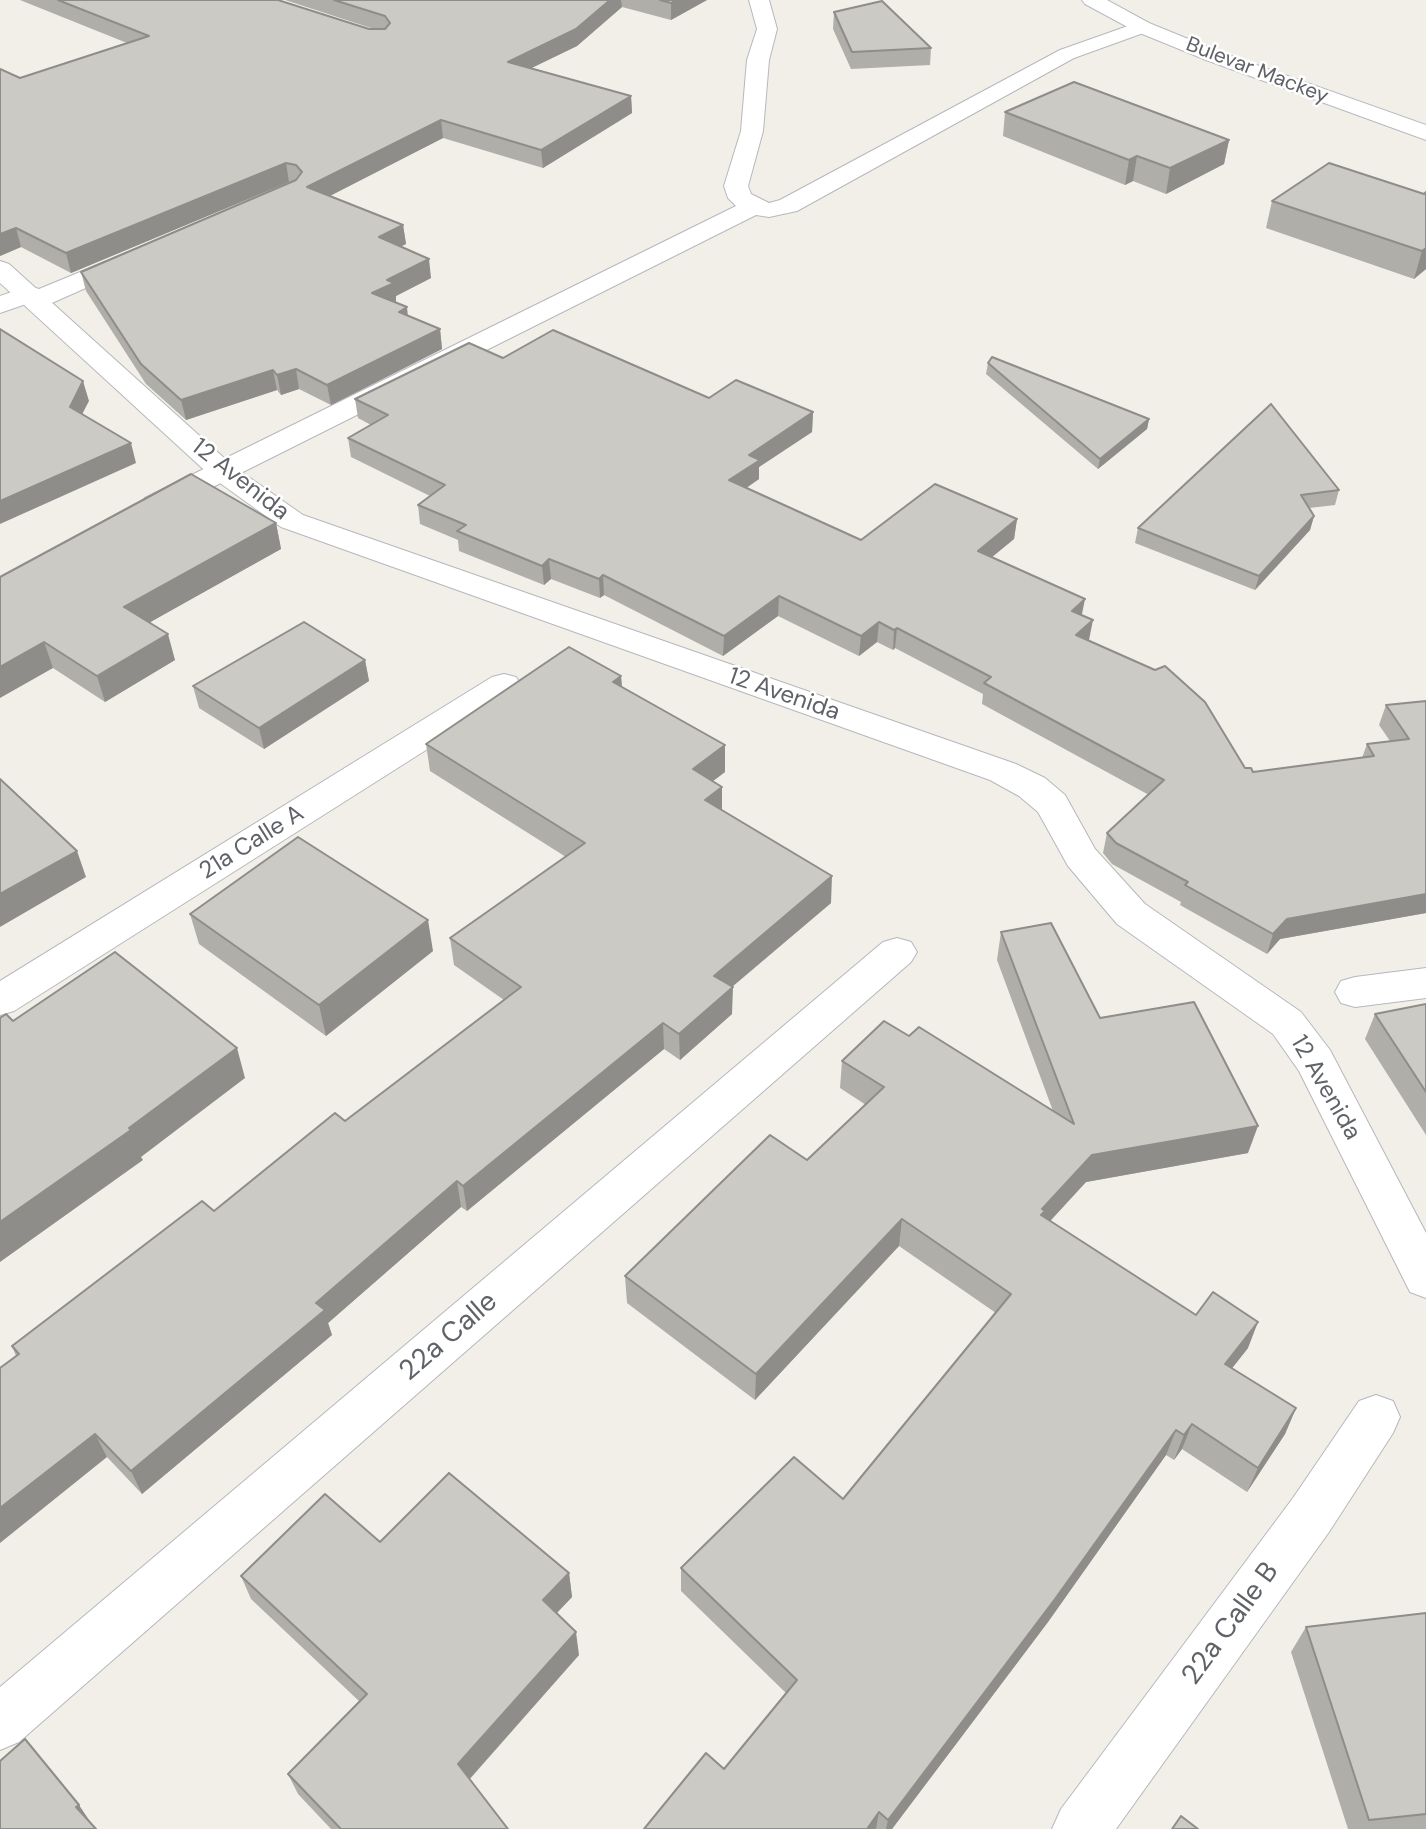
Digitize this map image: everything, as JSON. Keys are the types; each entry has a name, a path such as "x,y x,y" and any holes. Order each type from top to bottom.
{"street":[{"path":"759,0 767,29 758,60 752,131 736,186 740,198 753,207 769,210 788,206 1067,54 1142,27"},
{"name":"Bulevar Mackey","path":"1092,0 1142,27 1268,77 1426,134"},
{"path":"132,515 753,207"},
{"path":"22,300 155,249"},
{"name":"12 Avenida","path":"0,269 22,300 223,472 292,521 1003,772 1032,788 1052,804 1081,857 1131,914 1287,1023 1315,1061 1426,1278"},
{"name":"21a Calle A","path":"0,1000 505,685"},
{"name":"22a Calle","path":"0,1723 897,952"},
{"path":"1355,992 1426,983"},
{"name":"22a Calle B","path":"1081,1829 1311,1516 1376,1417"}],"building":[{"path":"58,0 278,0 369,29 385,29 390,23 385,16 334,0 610,0 576,29 508,62 631,96 541,150 441,120 307,187 403,225 379,237 429,259 387,280 394,283 372,293 407,307 399,312 440,329 327,385 296,369 277,375 273,370 181,400 141,364 81,272 296,180 302,172 296,165 286,163 66,253 16,228 0,234 0,69 20,78 149,36"},
{"path":"882,1 931,48 852,52 834,12"},
{"path":"1074,82 1229,140 1170,168 1137,156 1129,160 1005,112"},
{"path":"1329,163 1424,194 1426,192 1426,248 1422,251 1272,201"},
{"path":"0,329 83,381 70,407 131,443 0,501"},
{"path":"553,330 709,398 736,380 813,412 749,455 760,460 729,480 861,540 935,484 1017,519 978,551 1085,599 1072,611 1093,620 1076,635 1155,670 1165,666 1205,702 1245,768 1251,768 1253,772 1374,756 1367,744 1409,739 1386,705 1426,701 1426,894 1287,919 1273,934 1185,885 1188,882 1116,843 1107,833 1164,780 984,683 991,677 897,628 894,630 879,622 861,636 779,596 724,636 603,575 599,579 549,559 542,566 457,531 466,525 418,505 445,485 348,438 388,415 355,399 469,343 503,358"},
{"path":"992,357 1149,419 1100,459 988,363"},
{"path":"1271,404 1339,490 1301,495 1314,516 1259,576 1138,528"},
{"path":"191,474 276,523 124,607 168,634 97,676 44,642 0,667 0,577"},
{"path":"304,622 365,660 259,728 193,686"},
{"path":"569,647 621,676 613,682 725,745 693,769 722,787 705,800 832,876 714,976 733,987 679,1034 663,1023 463,1186 457,1181 316,1303 325,1310 131,1471 95,1434 0,1508 0,1368 19,1354 12,1346 202,1201 214,1211 335,1113 345,1121 521,987 450,938 585,843 426,744"},
{"path":"0,779 77,851 0,894"},
{"path":"298,837 428,920 319,1005 190,914"},
{"path":"1051,923 1100,1018 1194,1002 1258,1126 1092,1155 1042,1209 1045,1211 1041,1215 1196,1315 1213,1292 1258,1322 1225,1364 1296,1408 1258,1468 1192,1424 1184,1435 1176,1430 1055,1599 888,1820 879,1812 867,1829 644,1829 706,1753 724,1769 797,1680 681,1568 794,1457 843,1499 1011,1294 902,1219 756,1374 625,1276 770,1135 807,1160 884,1087 842,1061 884,1021 909,1036 919,1027 1074,1124 1001,932"},
{"path":"115,952 237,1048 129,1128 131,1130 0,1222 0,1018 6,1014 13,1021"},
{"path":"1426,1004 1426,1092 1375,1014"},
{"path":"449,1473 569,1573 543,1600 576,1632 458,1764 508,1829 341,1829 288,1774 367,1694 241,1576 325,1494 380,1542"},
{"path":"1426,1613 1426,1814 1369,1820 1306,1627"},
{"path":"25,1739 96,1829 0,1829 0,1761"},
{"path":"1181,1816 1198,1829 1172,1829"}]}
